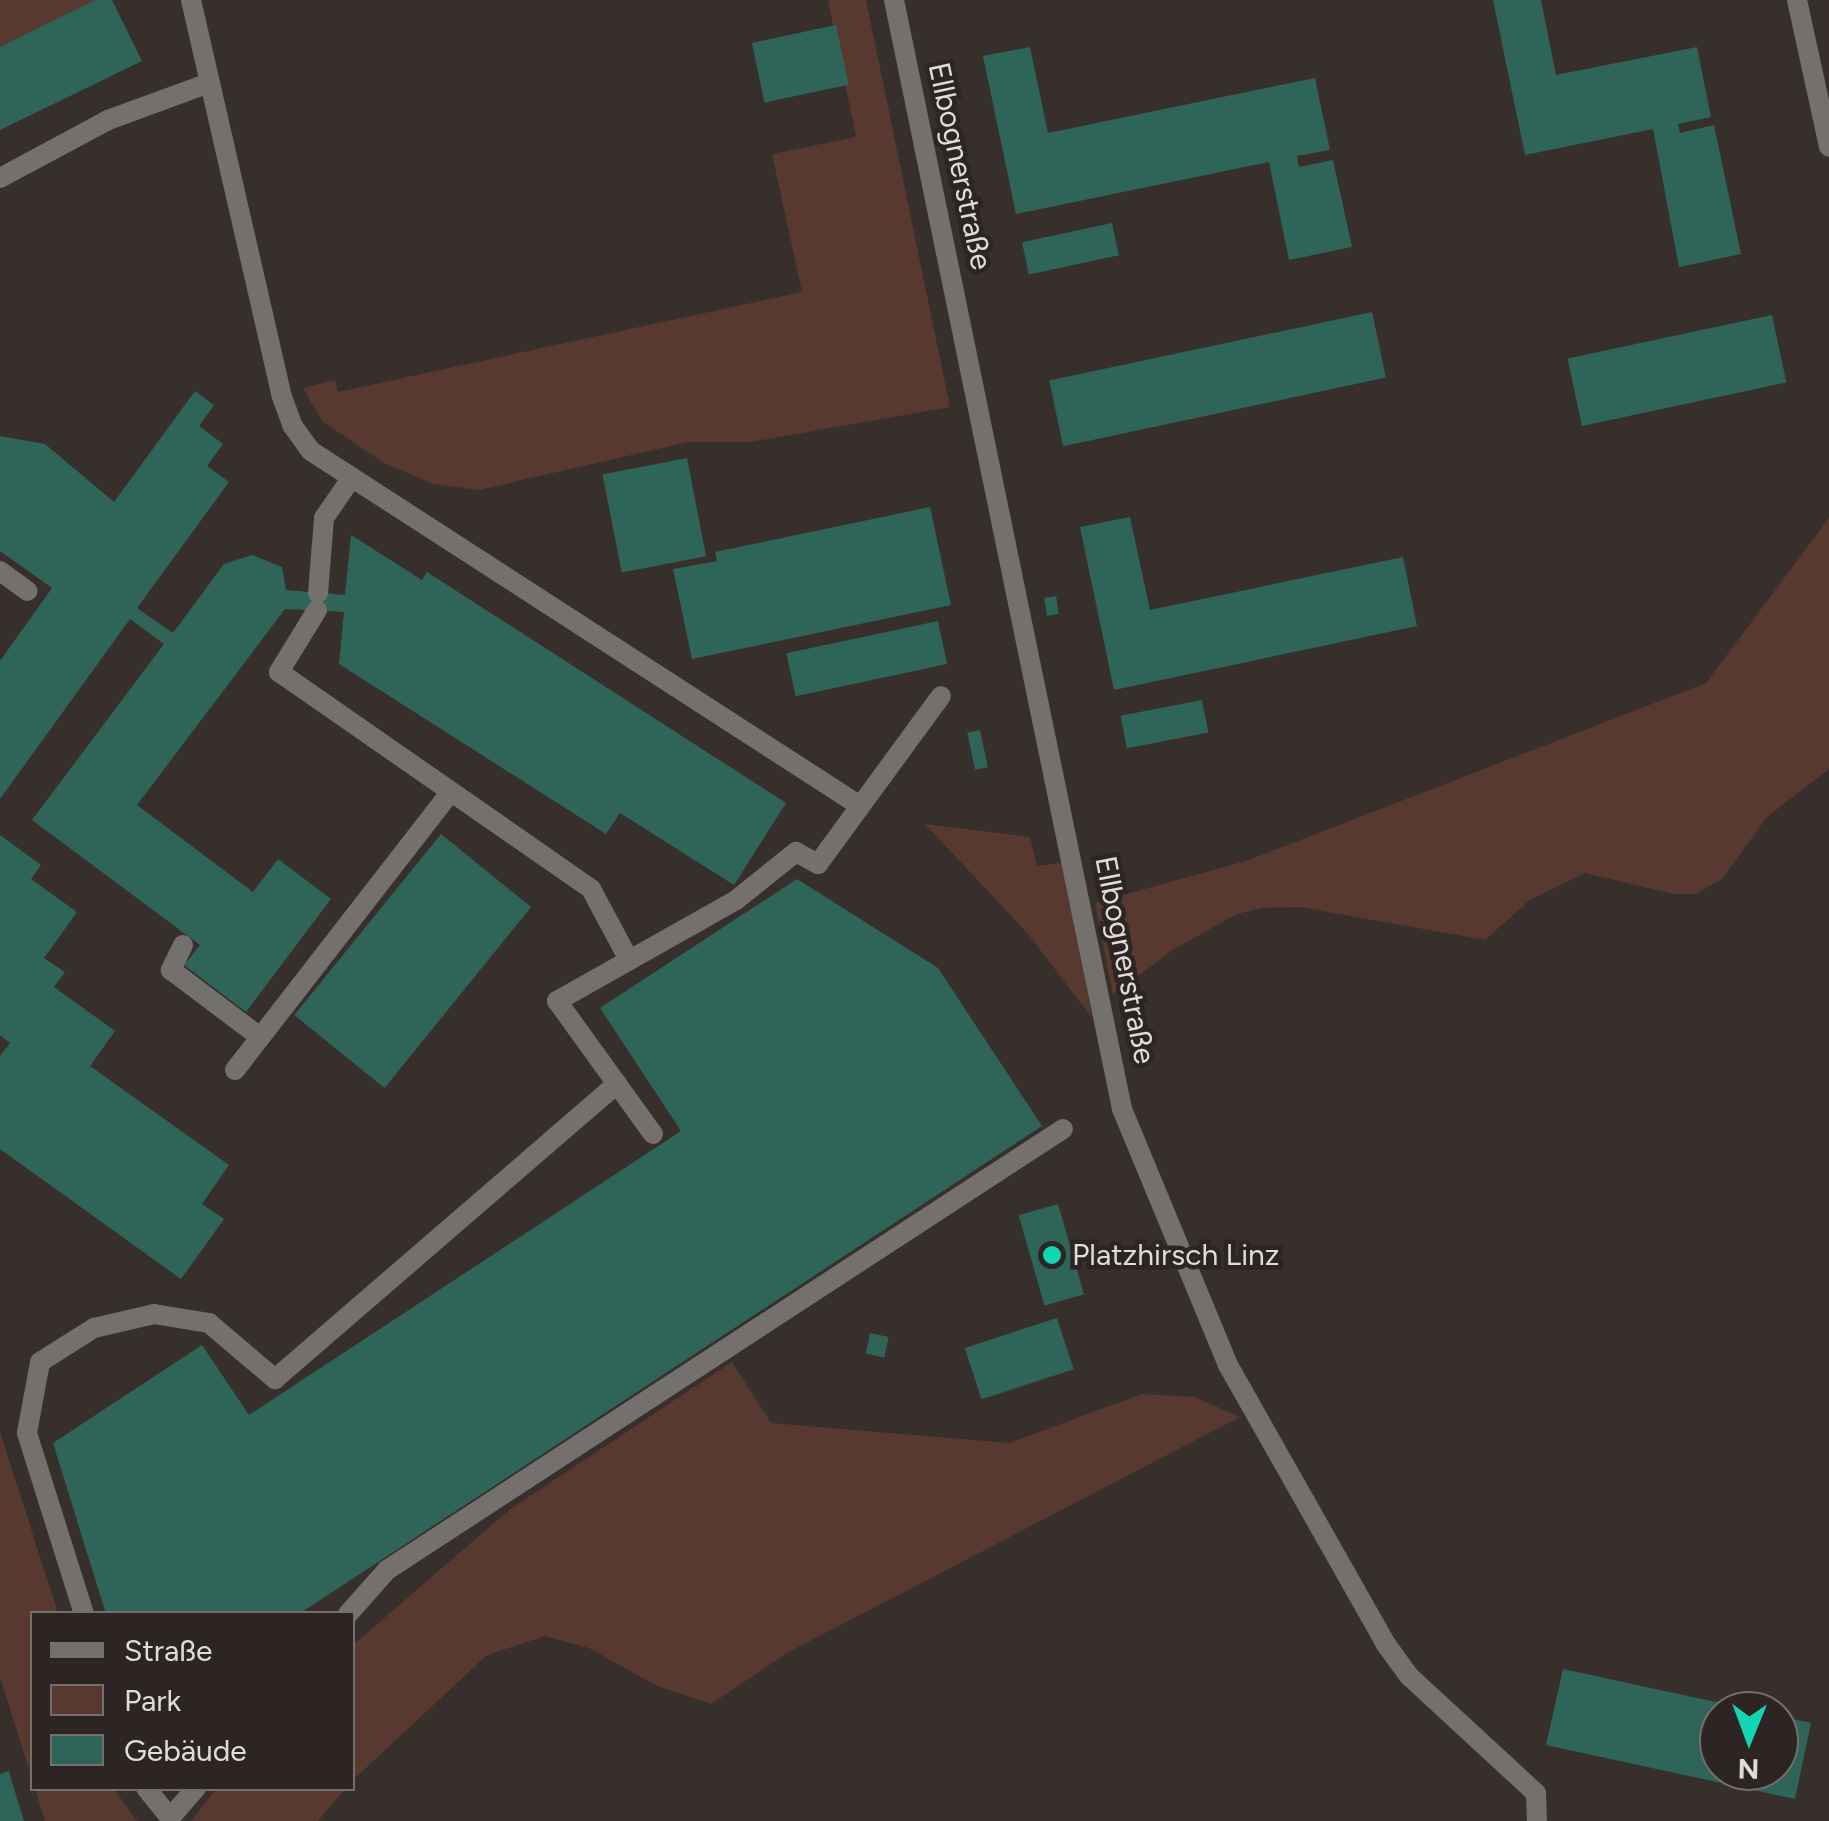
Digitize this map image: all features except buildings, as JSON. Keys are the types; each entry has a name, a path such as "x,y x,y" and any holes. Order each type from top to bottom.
{"street":[{"path":"191,0 292,425 311,451 350,480 857,804"},
{"name":"Ellbognerstraße","path":"894,0 1122,1110 1228,1365 1384,1643 1408,1676 1536,1793 1542,1804 1538,1821"},
{"path":"1797,0 1829,147"},
{"path":"0,178 108,120 210,83"},
{"path":"350,480 324,518 318,602 279,672 591,889 629,960"},
{"path":"0,571 28,591"},
{"path":"653,1134 557,1000 736,900 796,852 818,864 857,804 941,696"},
{"path":"234,1070 452,792"},
{"path":"183,945 170,970 260,1038"},
{"path":"83,1611 27,1433 40,1362 94,1328 154,1314 209,1323 276,1379 617,1084"},
{"path":"351,1611 387,1570 1063,1129"},
{"path":"148,1791 170,1818 193,1791"}],"green space":[{"path":"0,0 95,0 0,47"},
{"path":"828,0 866,0 950,407 750,442 688,442 479,490 433,484 384,463 322,421 303,388 335,380 338,392 802,292 772,154 856,137"},
{"path":"1829,518 1829,769 1767,817 1722,879 1696,894 1673,894 1585,873 1530,900 1485,940 1300,907 1262,908 1237,914 1174,949 1113,995 1095,903 1249,860 1706,683"},
{"path":"925,824 1030,837 1037,866 1066,862 1092,1018 1029,935"},
{"path":"732,1362 771,1423 1009,1443 1142,1394 1195,1397 1240,1417 787,1653 711,1704 657,1686 589,1648 545,1636 487,1655 355,1778 355,1643 509,1510"},
{"path":"0,1432 57,1611 30,1611 30,1773 0,1677"},
{"path":"36,1791 115,1791 137,1821 45,1821"},
{"path":"214,1791 343,1791 318,1821 191,1821"}],"place":[{"name":"Platzhirsch Linz","path":"1052,1255"}]}
